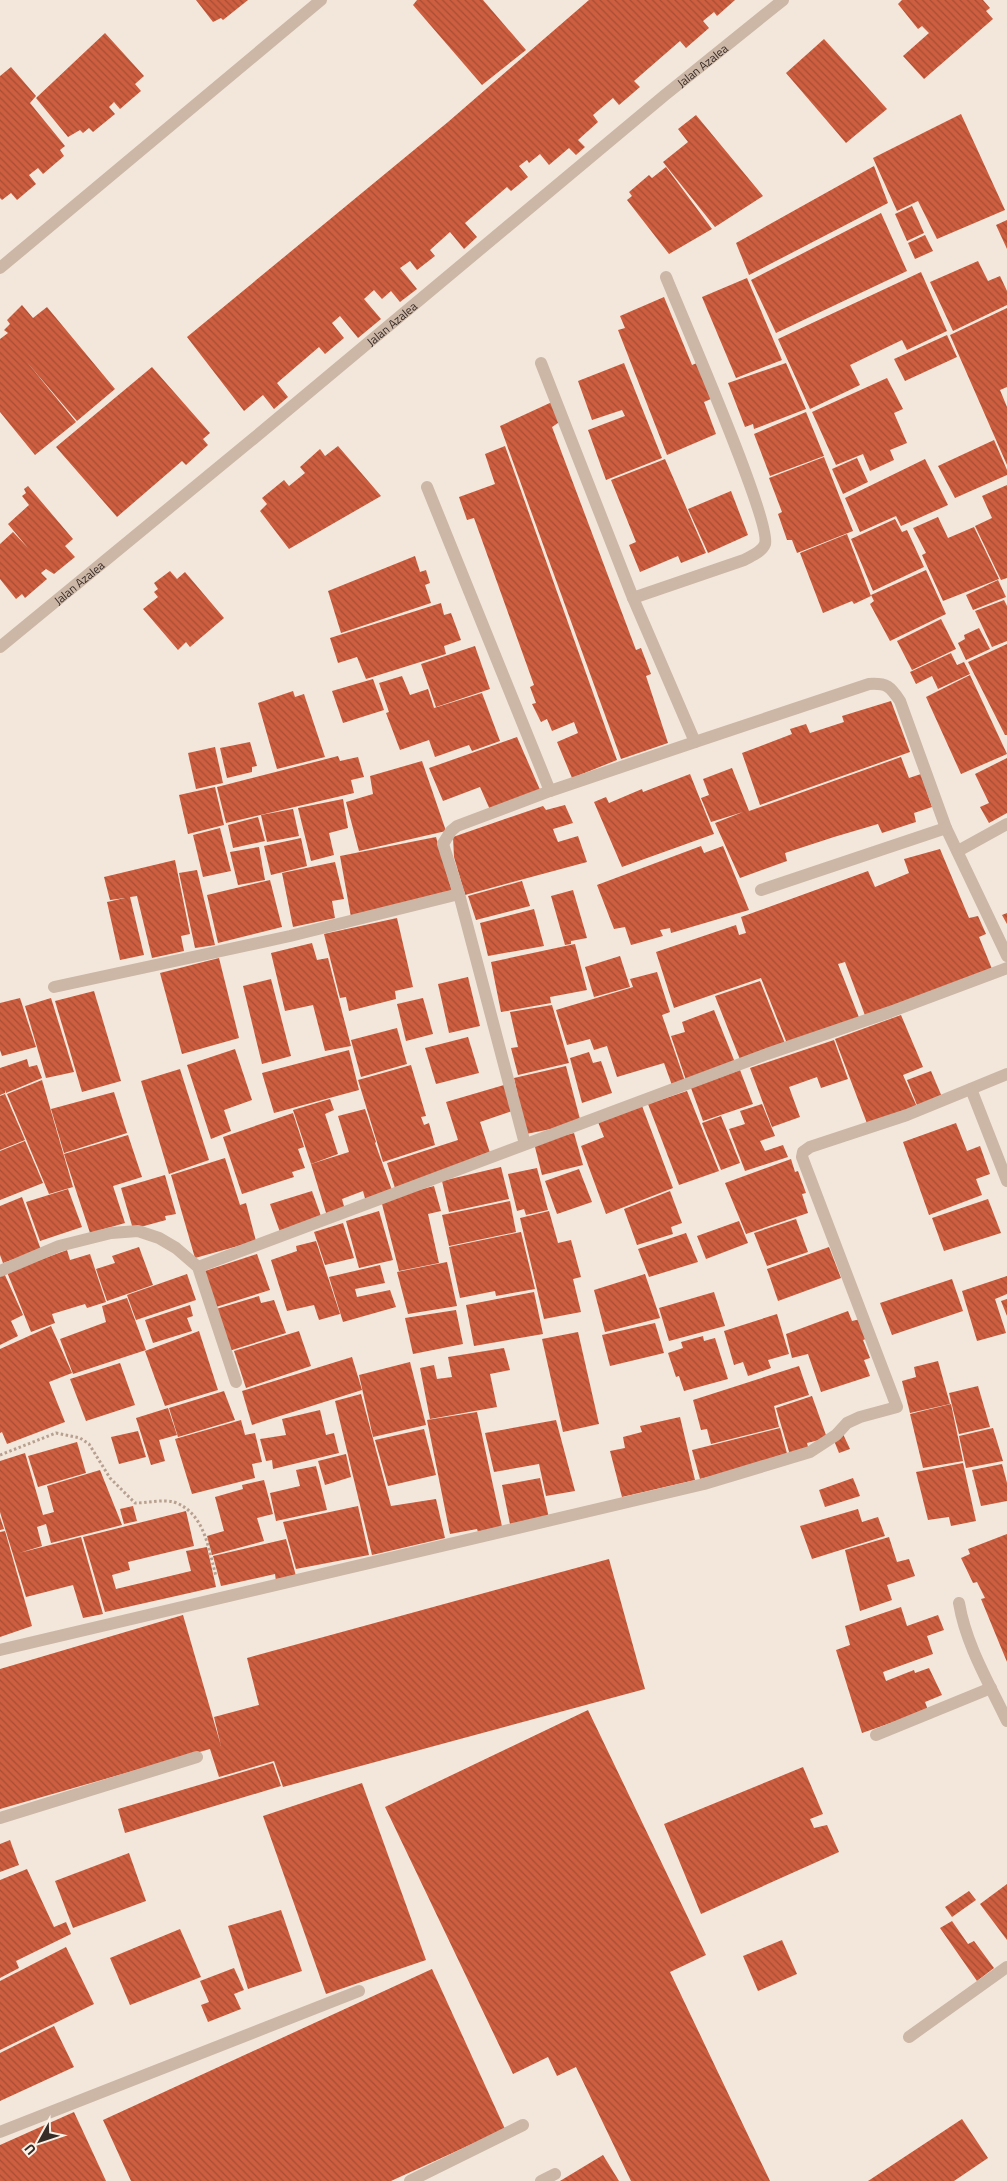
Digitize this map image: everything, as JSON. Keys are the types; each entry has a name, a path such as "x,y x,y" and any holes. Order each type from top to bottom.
{"street":[{"path":"0,268 321,0"},
{"name":"Jalan Azalea","path":"0,647 658,101 783,0"},
{"path":"633,598 744,560 759,551 765,544 764,528 742,464 666,277"},
{"path":"541,363 633,598 695,742"},
{"path":"427,487 550,791"},
{"path":"525,1144 459,894 443,844 451,831 457,826 550,791 695,742 869,684 883,683 892,690 900,701 946,828 1007,956"},
{"path":"958,851 1007,824"},
{"path":"760,890 946,828"},
{"path":"54,987 290,936 459,894"},
{"path":"198,1267 525,1144 1007,968"},
{"path":"0,1650 704,1484 810,1452 836,1434 847,1423 860,1417 897,1407 802,1157 803,1152 810,1147 907,1115 1007,1074"},
{"path":"971,1089 1007,1180"},
{"path":"0,1272 59,1246 111,1233 138,1231 158,1238 176,1248 198,1267 236,1382"},
{"path":"959,1603 972,1648 1007,1721"},
{"path":"876,1735 991,1688"},
{"path":"0,1818 198,1757"},
{"path":"909,2037 1007,1966"},
{"path":"0,2132 359,1991"},
{"path":"410,2181 523,2125"},
{"path":"541,2181 555,2174"}],"path":[{"path":"0,1455 56,1433 85,1441 89,1444 110,1478 135,1503 173,1502 191,1512 198,1520 222,1598"}],"building":[{"path":"196,0 248,0 223,20 221,18 213,22"},
{"path":"417,0 483,0 526,50 482,85 413,5"},
{"path":"589,0 735,0 717,16 714,12 703,21 709,28 686,48 680,41 634,81 640,87 619,105 613,98 593,115 598,122 578,140 585,147 576,155 569,148 549,165 540,154 529,163 527,160 519,166 528,177 511,191 507,187 465,223 477,237 464,249 450,232 430,250 435,256 417,270 410,261 400,268 417,289 400,302 391,291 382,299 374,290 364,299 381,319 358,338 340,316 332,323 344,338 325,354 319,347 277,383 288,397 274,409 263,395 244,411 187,337 448,122"},
{"path":"902,0 983,0 990,8 986,11 993,19 924,79 903,56 929,33 922,26 918,29 898,4"},
{"path":"105,33 144,76 135,84 141,91 120,109 114,102 109,107 115,114 93,132 89,128 83,133 80,130 68,137 36,98"},
{"path":"824,39 887,109 846,143 786,73"},
{"path":"11,67 36,96 30,103 65,146 60,150 64,156 43,174 38,168 29,175 36,184 17,200 11,193 2,200 0,198 0,76"},
{"path":"961,114 1005,210 937,239 918,201 897,211 873,158"},
{"path":"696,115 763,196 715,227 663,162 688,142 678,129"},
{"path":"874,166 888,203 749,275 736,243"},
{"path":"666,167 712,229 669,254 627,200 632,196 629,192 649,175 652,178"},
{"path":"912,206 924,233 907,241 895,214"},
{"path":"881,213 907,271 776,333 751,280"},
{"path":"1007,220 1007,249 996,225"},
{"path":"925,235 933,251 915,259 908,243"},
{"path":"978,261 988,281 1000,276 1007,291 1007,305 953,331 930,282"},
{"path":"921,272 947,331 907,350 902,340 850,365 860,385 810,409 778,339"},
{"path":"747,278 782,360 736,378 702,297"},
{"path":"664,297 692,365 697,363 711,399 704,402 716,434 667,455 618,330 625,328 620,316"},
{"path":"22,305 33,318 47,307 115,389 77,421 26,361 76,422 35,455 0,412 0,339 8,333 4,330 10,324 7,320"},
{"path":"1007,308 1007,387 1000,390 1007,407 1007,465 950,335"},
{"path":"947,335 957,357 905,381 894,359"},
{"path":"624,363 662,458 606,480 588,430 625,416 622,410 592,420 578,381"},
{"path":"786,363 806,409 754,429 753,424 745,427 728,383"},
{"path":"152,367 210,433 203,439 208,445 186,465 182,461 117,517 56,447"},
{"path":"887,378 903,409 894,413 907,443 890,450 894,460 870,471 863,454 836,465 812,412"},
{"path":"552,402 561,421 552,427 636,650 641,648 651,674 646,676 668,743 621,759 500,426"},
{"path":"806,412 824,456 770,476 754,434"},
{"path":"994,440 1007,470 1007,475 955,498 938,466"},
{"path":"338,446 381,496 289,549 260,511 267,504 262,498 284,480 289,486 305,473 300,467 320,449 325,456"},
{"path":"505,446 617,760 572,778 557,742 578,733 574,722 552,731 547,719 541,722 532,704 536,703 530,687 534,685 474,518 467,520 459,497 495,484 485,454"},
{"path":"824,457 853,531 797,553 792,540 787,540 778,514 782,512 769,478"},
{"path":"857,458 868,482 843,494 832,469"},
{"path":"665,459 706,553 681,563 678,556 640,572 629,545 636,542 611,480"},
{"path":"925,459 948,505 901,526 896,516 860,532 845,498"},
{"path":"1007,485 1007,578 1001,580 975,526 992,518 982,496"},
{"path":"28,486 73,539 65,546 75,557 54,574 46,569 41,573 47,579 25,598 22,594 16,599 0,579 0,544 13,532 28,548 8,524 29,505 22,496 26,493 24,489"},
{"path":"731,491 748,535 708,553 688,509"},
{"path":"938,517 948,538 974,527 999,579 943,601 922,555 926,553 913,528"},
{"path":"895,519 902,532 907,530 924,567 873,591 851,539"},
{"path":"847,534 871,596 854,604 852,601 823,613 800,553"},
{"path":"415,556 420,572 426,570 430,583 425,585 431,603 341,633 328,591"},
{"path":"926,570 946,614 890,641 870,604 874,601 871,595"},
{"path":"170,571 177,579 185,572 224,618 190,647 186,642 178,650 143,609 158,597 154,592 158,589 154,583"},
{"path":"998,580 1006,597 973,610 966,595"},
{"path":"1004,600 1007,606 1007,641 992,647 975,611"},
{"path":"441,603 444,615 451,613 461,640 444,646 446,654 366,679 357,657 338,663 330,638"},
{"path":"941,619 956,649 912,670 897,641"},
{"path":"979,628 990,649 966,660 958,643 965,639 964,635"},
{"path":"1007,644 1007,735 1005,735 968,662"},
{"path":"475,646 490,689 436,707 421,664"},
{"path":"951,653 957,665 964,662 970,674 938,689 932,676 916,684 910,672"},
{"path":"970,675 1007,754 961,774 926,697"},
{"path":"402,676 410,695 428,689 434,708 482,693 500,741 472,751 469,745 435,757 429,740 400,750 386,713 389,712 379,683"},
{"path":"373,679 384,710 343,723 332,691"},
{"path":"293,691 295,697 304,694 325,757 277,769 258,703"},
{"path":"891,701 910,752 760,805 742,753 792,734 790,729 806,724 810,733 844,722 842,716"},
{"path":"517,737 541,792 491,812 480,787 443,801 429,768"},
{"path":"250,742 257,766 252,767 252,772 227,778 220,748"},
{"path":"215,747 223,783 196,789 188,753"},
{"path":"338,756 340,761 358,757 364,777 351,780 354,793 226,823 217,787"},
{"path":"901,757 909,778 921,774 932,807 914,813 916,822 882,833 878,824 834,837 785,853 787,861 740,878 715,823 743,812 711,822 701,798 709,795 703,779 732,768 749,811"},
{"path":"1007,758 1007,813 989,823 980,807 989,803 975,774"},
{"path":"422,761 446,831 359,851 346,802 373,794 370,776"},
{"path":"690,774 714,834 622,867 594,802 606,797 609,803 642,789 643,792"},
{"path":"215,787 224,825 188,834 179,795"},
{"path":"343,799 348,828 329,833 334,855 311,861 298,808"},
{"path":"565,805 573,823 553,829 554,832 558,842 578,836 587,862 465,895 454,857 453,837 543,806 546,810"},
{"path":"293,809 299,836 267,842 261,815"},
{"path":"258,817 265,841 233,848 228,825"},
{"path":"220,828 231,871 203,877 193,835"},
{"path":"436,837 452,891 351,917 340,856"},
{"path":"301,838 307,866 271,875 264,846"},
{"path":"701,846 704,853 723,846 749,910 671,933 670,928 660,930 663,936 631,945 625,927 614,929 597,885"},
{"path":"259,847 265,880 238,885 230,852"},
{"path":"940,849 969,918 978,916 986,934 979,937 992,969 866,1018 845,962 838,964 860,1020 788,1046 761,978 674,1008 656,952 736,925 739,935 746,933 741,917 868,871 875,887 909,873 904,859"},
{"path":"175,860 190,934 181,936 184,951 152,958 137,896 130,897 144,955 120,960 107,902 125,898 110,900 104,877"},
{"path":"335,862 344,899 332,901 335,918 293,927 282,873"},
{"path":"197,870 215,945 195,948 179,873"},
{"path":"270,880 282,927 218,943 207,895"},
{"path":"522,881 530,906 476,920 468,896"},
{"path":"573,890 587,938 571,941 571,944 565,945 551,896"},
{"path":"534,909 544,946 488,956 480,923"},
{"path":"1007,913 1007,924 1002,915"},
{"path":"397,918 413,987 395,991 396,999 349,1011 346,997 340,998 324,934"},
{"path":"312,943 317,960 328,958 351,1046 325,1051 313,1005 285,1011 271,953"},
{"path":"575,944 587,990 550,997 551,1003 501,1012 491,962"},
{"path":"620,956 630,987 594,997 585,967"},
{"path":"219,958 239,1038 182,1054 160,973"},
{"path":"657,972 670,1012 662,1015 686,1084 673,1088 664,1063 617,1077 607,1046 594,1050 590,1039 567,1045 556,1010 633,987 630,979"},
{"path":"468,977 480,1026 449,1033 438,984"},
{"path":"271,979 291,1056 262,1064 243,986"},
{"path":"760,981 786,1046 741,1062 715,996"},
{"path":"94,991 121,1081 82,1092 55,1001"},
{"path":"20,998 36,1047 2,1056 0,1050 0,1003"},
{"path":"51,998 74,1072 46,1078 25,1006"},
{"path":"423,998 433,1034 406,1041 397,1004"},
{"path":"552,1005 569,1063 518,1075 511,1048 518,1047 510,1012"},
{"path":"714,1010 736,1065 687,1083 671,1036 685,1032 682,1022"},
{"path":"901,1015 923,1067 903,1075 917,1107 868,1126 835,1039"},
{"path":"397,1028 407,1064 361,1077 351,1040"},
{"path":"468,1037 479,1073 436,1084 425,1048"},
{"path":"834,1040 848,1079 821,1088 817,1077 789,1087 800,1117 772,1127 750,1068"},
{"path":"235,1049 252,1100 224,1110 231,1131 211,1139 187,1065"},
{"path":"349,1050 359,1090 274,1113 262,1073"},
{"path":"589,1052 593,1063 601,1061 612,1093 582,1103 570,1058"},
{"path":"27,1059 29,1067 37,1065 42,1078 6,1093 5,1090 5,1093 0,1095 0,1068"},
{"path":"411,1065 426,1116 421,1117 424,1125 429,1123 435,1145 383,1162 358,1080"},
{"path":"566,1066 581,1123 526,1134 514,1078"},
{"path":"180,1069 209,1160 169,1174 141,1081"},
{"path":"740,1070 753,1104 703,1121 691,1088"},
{"path":"931,1071 942,1097 917,1105 907,1080"},
{"path":"42,1080 73,1187 49,1194 7,1094"},
{"path":"504,1085 512,1111 480,1122 490,1153 395,1188 387,1163 458,1140 446,1102"},
{"path":"687,1091 719,1171 679,1185 648,1104"},
{"path":"114,1092 127,1133 64,1153 51,1109"},
{"path":"5,1094 25,1140 0,1150 0,1096"},
{"path":"330,1099 334,1110 325,1114 338,1154 311,1164 293,1110"},
{"path":"762,1104 775,1136 760,1141 765,1151 783,1145 788,1157 745,1171 729,1129 745,1124 740,1111"},
{"path":"642,1106 673,1188 606,1214 581,1146 604,1137 598,1122"},
{"path":"365,1109 393,1193 366,1202 363,1191 342,1199 345,1210 327,1216 311,1164 349,1152 338,1116"},
{"path":"293,1113 304,1147 298,1149 305,1168 292,1172 294,1177 242,1194 223,1137"},
{"path":"721,1116 740,1163 721,1170 702,1123"},
{"path":"956,1123 967,1151 980,1146 990,1174 976,1179 982,1195 929,1215 903,1142"},
{"path":"574,1133 583,1165 542,1175 534,1143"},
{"path":"128,1135 142,1177 113,1186 125,1223 90,1233 64,1154"},
{"path":"25,1141 43,1183 0,1200 0,1151"},
{"path":"225,1158 240,1205 246,1203 256,1241 195,1258 171,1175"},
{"path":"791,1159 795,1172 798,1171 806,1193 802,1194 808,1213 746,1234 725,1183"},
{"path":"501,1167 509,1199 449,1212 442,1181"},
{"path":"537,1168 548,1210 526,1215 524,1209 517,1211 508,1174"},
{"path":"579,1169 592,1202 557,1214 545,1181"},
{"path":"165,1175 176,1214 165,1216 166,1220 133,1229 121,1188"},
{"path":"434,1186 441,1211 428,1214 439,1263 399,1271 381,1200"},
{"path":"68,1189 82,1227 40,1241 26,1202"},
{"path":"312,1191 322,1219 280,1232 270,1204"},
{"path":"670,1191 682,1223 671,1227 673,1234 637,1245 624,1209"},
{"path":"22,1197 41,1250 3,1263 0,1255 0,1206"},
{"path":"988,1199 1001,1233 944,1251 932,1218"},
{"path":"510,1201 516,1232 449,1246 442,1215"},
{"path":"379,1211 393,1260 359,1268 346,1221"},
{"path":"549,1211 558,1243 571,1240 581,1277 573,1279 581,1312 544,1319 520,1218"},
{"path":"796,1219 808,1252 767,1266 754,1233"},
{"path":"739,1221 748,1243 706,1259 697,1236"},
{"path":"343,1223 354,1258 325,1265 314,1232"},
{"path":"521,1232 535,1289 496,1296 495,1291 460,1298 449,1247"},
{"path":"686,1233 698,1262 649,1277 638,1249"},
{"path":"316,1241 340,1314 319,1320 314,1305 287,1311 271,1260 297,1251 296,1246"},
{"path":"139,1247 153,1285 107,1301 96,1269 115,1263 112,1256"},
{"path":"829,1247 841,1278 778,1301 767,1269"},
{"path":"67,1250 70,1260 90,1254 106,1302 87,1308 85,1304 52,1314 55,1323 31,1332 7,1272"},
{"path":"257,1254 270,1290 216,1307 205,1271"},
{"path":"447,1262 457,1306 408,1314 397,1272"},
{"path":"380,1265 385,1283 355,1289 357,1297 390,1290 396,1307 343,1322 329,1277"},
{"path":"4,1273 23,1315 11,1321 18,1336 0,1345 0,1275"},
{"path":"187,1274 196,1300 136,1320 127,1295"},
{"path":"645,1274 660,1318 605,1332 594,1290"},
{"path":"1007,1276 1007,1294 995,1299 1006,1333 977,1341 962,1291"},
{"path":"952,1279 963,1311 892,1335 880,1303"},
{"path":"534,1292 543,1334 474,1346 466,1305"},
{"path":"714,1292 725,1326 669,1341 659,1308"},
{"path":"259,1296 261,1303 274,1300 286,1333 229,1351 216,1309"},
{"path":"127,1298 146,1350 73,1374 60,1339 106,1322 102,1306"},
{"path":"1007,1299 1007,1316 1001,1301"},
{"path":"190,1305 193,1316 187,1318 192,1331 153,1343 145,1320"},
{"path":"456,1310 463,1344 413,1354 405,1318"},
{"path":"848,1311 852,1321 861,1319 868,1338 863,1340 870,1358 864,1360 870,1376 821,1392 808,1354 792,1358 786,1334"},
{"path":"777,1314 789,1354 768,1360 771,1368 748,1376 743,1362 734,1365 724,1331"},
{"path":"655,1323 664,1353 610,1366 602,1335"},
{"path":"51,1326 72,1373 49,1382 65,1422 7,1444 2,1432 0,1433 0,1349"},
{"path":"199,1331 218,1390 165,1406 145,1351"},
{"path":"299,1331 311,1366 246,1388 234,1351"},
{"path":"578,1332 599,1424 563,1432 542,1339"},
{"path":"703,1336 704,1341 715,1338 728,1379 684,1391 679,1376 676,1377 668,1353 683,1348 681,1342"},
{"path":"504,1348 510,1370 490,1374 497,1407 430,1419 420,1368 434,1365 437,1379 452,1377 448,1357"},
{"path":"352,1357 362,1390 252,1425 242,1391"},
{"path":"938,1361 950,1404 910,1413 902,1381 916,1377 914,1367"},
{"path":"410,1362 426,1425 373,1437 359,1375"},
{"path":"120,1363 135,1405 86,1421 70,1379"},
{"path":"799,1366 809,1395 774,1406 779,1427 711,1444 707,1429 701,1430 693,1400"},
{"path":"978,1386 990,1427 959,1434 949,1393"},
{"path":"224,1391 235,1420 178,1437 169,1408"},
{"path":"361,1394 391,1506 436,1499 445,1538 372,1555 335,1401"},
{"path":"812,1396 827,1438 807,1443 809,1451 790,1455 776,1408"},
{"path":"951,1404 963,1461 923,1468 910,1414"},
{"path":"168,1408 177,1435 159,1440 165,1461 151,1465 136,1418"},
{"path":"320,1410 326,1435 334,1433 339,1453 273,1469 272,1460 266,1461 260,1439 286,1435 282,1419"},
{"path":"477,1412 503,1531 479,1535 477,1529 450,1534 427,1420"},
{"path":"680,1417 695,1480 622,1497 610,1451 625,1448 623,1437 642,1432 640,1426"},
{"path":"241,1420 245,1435 255,1433 262,1462 252,1464 255,1478 192,1494 175,1439"},
{"path":"556,1420 575,1491 546,1496 539,1464 494,1472 485,1433"},
{"path":"780,1428 788,1457 700,1479 692,1450"},
{"path":"993,1428 1003,1461 966,1468 959,1436"},
{"path":"424,1429 436,1475 388,1486 375,1440"},
{"path":"138,1431 146,1457 119,1464 111,1437"},
{"path":"843,1434 850,1449 839,1453 833,1438"},
{"path":"77,1442 86,1473 38,1487 28,1456"},
{"path":"25,1453 43,1515 54,1512 47,1486 100,1470 122,1525 51,1543 46,1524 37,1527 42,1546 19,1553 81,1537 103,1614 83,1618 73,1585 26,1597 0,1512 0,1461"},
{"path":"346,1454 351,1477 325,1485 318,1461"},
{"path":"963,1463 976,1521 951,1526 949,1517 928,1520 916,1472"},
{"path":"1002,1464 1007,1483 1007,1501 981,1506 972,1470"},
{"path":"316,1466 327,1510 276,1521 270,1493 300,1486 296,1470"},
{"path":"540,1478 549,1518 510,1524 502,1485"},
{"path":"853,1478 860,1496 825,1507 819,1490"},
{"path":"264,1480 273,1514 257,1518 264,1541 212,1555 207,1536 224,1531 215,1497 243,1489 242,1485"},
{"path":"133,1506 137,1521 124,1524 120,1509"},
{"path":"358,1506 369,1555 296,1569 283,1522"},
{"path":"858,1509 862,1522 878,1517 885,1536 812,1559 800,1526"},
{"path":"186,1511 194,1546 128,1562 130,1570 112,1575 116,1589 191,1571 186,1551 207,1547 216,1587 105,1612 83,1537"},
{"path":"0,1517 4,1529 0,1530"},
{"path":"5,1531 32,1626 0,1637 0,1532"},
{"path":"1007,1534 1007,1662 981,1599 985,1598 977,1582 973,1583 961,1558 970,1554 968,1549"},
{"path":"889,1537 897,1562 909,1559 915,1576 887,1585 892,1600 860,1611 845,1550"},
{"path":"286,1539 296,1576 276,1581 275,1574 221,1586 213,1556"},
{"path":"609,1559 645,1689 283,1787 274,1761 219,1777 210,1749 0,1809 0,1669 183,1615 221,1746 214,1717 259,1705 247,1658"},
{"path":"901,1607 907,1626 938,1615 944,1630 927,1636 933,1654 883,1672 886,1681 914,1670 915,1673 929,1668 942,1695 925,1702 928,1710 862,1733 836,1650 850,1645 845,1626"},
{"path":"588,1710 706,1955 670,1972 770,2181 631,2181 576,2067 557,2076 548,2057 513,2074 385,1807"},
{"path":"273,1763 281,1786 125,1833 118,1809"},
{"path":"803,1767 823,1814 810,1819 814,1828 827,1825 839,1852 701,1914 664,1824"},
{"path":"362,1783 426,1960 326,1994 263,1816"},
{"path":"10,1840 19,1865 0,1872 0,1844"},
{"path":"129,1853 146,1901 73,1928 55,1881"},
{"path":"27,1869 54,1927 66,1922 71,1934 16,1961 19,1968 0,1978 0,1880"},
{"path":"1007,1884 1007,1940 980,1904"},
{"path":"969,1891 976,1900 952,1917 945,1907"},
{"path":"281,1910 302,1971 248,1989 228,1926"},
{"path":"952,1921 968,1944 974,1941 994,1968 977,1981 940,1928"},
{"path":"180,1929 201,1977 130,2005 110,1958"},
{"path":"782,1940 797,1974 758,1991 743,1956"},
{"path":"66,1947 94,2004 0,2050 0,1981"},
{"path":"234,1968 244,1990 234,1994 241,2009 208,2022 201,2005 209,2002 200,1981"},
{"path":"432,1969 505,2129 391,2181 131,2181 103,2120"},
{"path":"54,2026 74,2067 0,2101 0,2053"},
{"path":"74,2112 106,2181 0,2181 0,2145"},
{"path":"962,2119 988,2158 954,2181 868,2181"},
{"path":"603,2155 619,2181 560,2181"}]}
